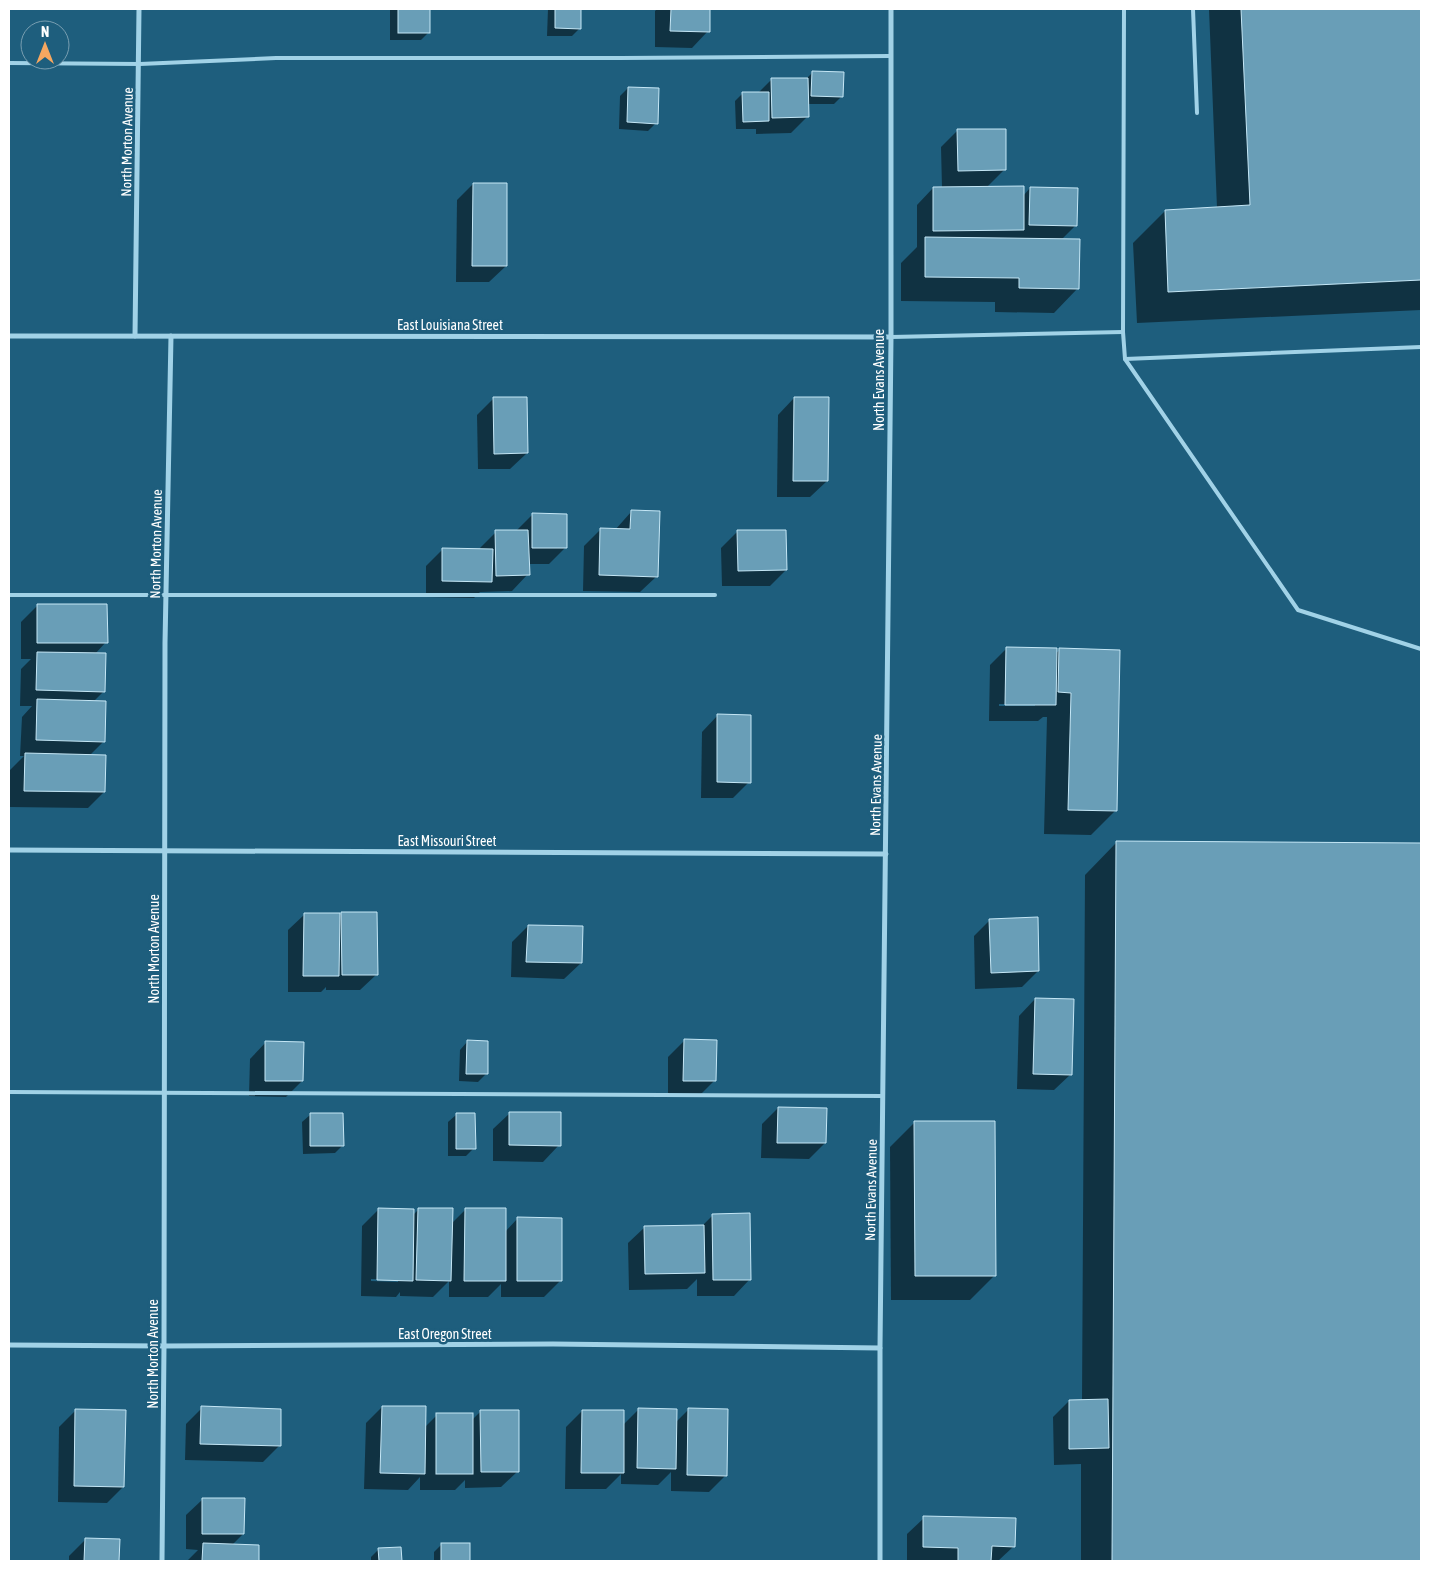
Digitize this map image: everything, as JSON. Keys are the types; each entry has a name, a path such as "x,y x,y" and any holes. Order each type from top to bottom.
{"street":[{"name":"North Morton Avenue","path":"135,336 140,64 139,9"},
{"name":"North Evans Avenue","path":"880,1561 880,1348 891,337 891,9"},
{"name":"East Louisiana Street","path":"9,336 891,337"},
{"name":"North Morton Avenue","path":"162,1561 166,596 171,336"},
{"name":"East Missouri Street","path":"9,850 886,854"},
{"name":"East Oregon Street","path":"9,1344 164,1346 552,1344 880,1348"}],"lane":[{"path":"1124,9 1124,358 1298,610 1421,649"},
{"path":"1193,9 1197,113"},
{"path":"9,64 140,64 276,58 890,56"},
{"path":"891,337 1123,332"},
{"path":"1124,358 1421,346"},
{"path":"9,595 715,594"},
{"path":"9,1092 884,1096"}],"building":[{"path":"398,9 430,9 430,33 398,33"},
{"path":"555,9 581,9 581,29 555,28"},
{"path":"671,9 710,9 710,32 670,31"},
{"path":"1241,9 1421,9 1421,280 1168,292 1165,210 1250,205"},
{"path":"812,71 844,72 843,97 811,96"},
{"path":"771,78 808,78 809,117 772,118"},
{"path":"628,87 659,88 658,124 627,122"},
{"path":"742,92 769,92 769,121 743,122"},
{"path":"957,129 1006,129 1006,170 958,171"},
{"path":"473,183 507,183 507,266 472,266"},
{"path":"1024,186 1024,230 933,231 933,187"},
{"path":"1030,187 1078,188 1077,226 1029,225"},
{"path":"925,237 1080,239 1079,289 1019,288 1019,278 925,277"},
{"path":"493,397 527,397 528,453 494,454"},
{"path":"794,397 829,397 828,481 793,481"},
{"path":"631,510 660,511 658,577 599,575 600,528 630,529"},
{"path":"532,513 567,514 567,548 532,548"},
{"path":"495,530 528,530 530,575 496,576"},
{"path":"737,530 786,530 787,570 738,571"},
{"path":"442,548 493,549 492,582 442,581"},
{"path":"37,604 107,604 108,643 37,643"},
{"path":"1006,647 1057,648 1056,705 1005,705"},
{"path":"1059,648 1120,650 1117,811 1068,810 1071,693 1058,692"},
{"path":"37,652 106,653 105,692 36,690"},
{"path":"37,699 106,701 105,742 36,740"},
{"path":"717,714 751,715 751,783 717,782"},
{"path":"25,753 106,755 105,792 24,791"},
{"path":"1116,841 1421,843 1421,1561 1112,1561"},
{"path":"341,912 377,912 378,975 342,975"},
{"path":"304,913 340,913 339,976 303,976"},
{"path":"1038,917 1039,971 991,973 989,919"},
{"path":"528,925 583,926 582,963 526,962"},
{"path":"1035,998 1074,999 1072,1075 1033,1074"},
{"path":"684,1039 717,1040 716,1081 683,1081"},
{"path":"467,1040 488,1041 488,1074 466,1074"},
{"path":"265,1041 304,1042 303,1081 265,1081"},
{"path":"778,1107 827,1108 826,1143 777,1143"},
{"path":"509,1112 561,1112 561,1146 509,1145"},
{"path":"310,1113 343,1113 344,1146 310,1146"},
{"path":"456,1113 475,1113 476,1149 456,1149"},
{"path":"914,1121 995,1121 996,1276 915,1276"},
{"path":"378,1208 414,1209 413,1281 377,1280"},
{"path":"418,1208 453,1208 451,1281 416,1280"},
{"path":"465,1208 506,1208 506,1281 464,1281"},
{"path":"750,1213 751,1280 713,1280 712,1214"},
{"path":"517,1217 562,1218 562,1281 517,1281"},
{"path":"704,1225 705,1273 645,1274 644,1226"},
{"path":"1108,1399 1109,1448 1069,1449 1069,1400"},
{"path":"201,1406 281,1409 281,1446 200,1444"},
{"path":"382,1406 426,1406 425,1474 380,1473"},
{"path":"638,1408 677,1409 676,1469 637,1468"},
{"path":"688,1408 728,1409 727,1476 687,1475"},
{"path":"75,1409 126,1410 124,1487 74,1486"},
{"path":"480,1410 519,1410 519,1472 481,1472"},
{"path":"582,1410 624,1410 624,1473 581,1473"},
{"path":"436,1413 473,1413 473,1474 436,1474"},
{"path":"202,1498 245,1498 244,1534 202,1534"},
{"path":"923,1516 1016,1518 1015,1547 992,1546 991,1561 958,1561 958,1548 923,1547"},
{"path":"85,1538 120,1539 119,1561 84,1561"},
{"path":"203,1543 259,1545 259,1561 202,1561"},
{"path":"441,1543 470,1543 470,1561 441,1561"},
{"path":"401,1547 402,1561 379,1561 378,1548"}]}
